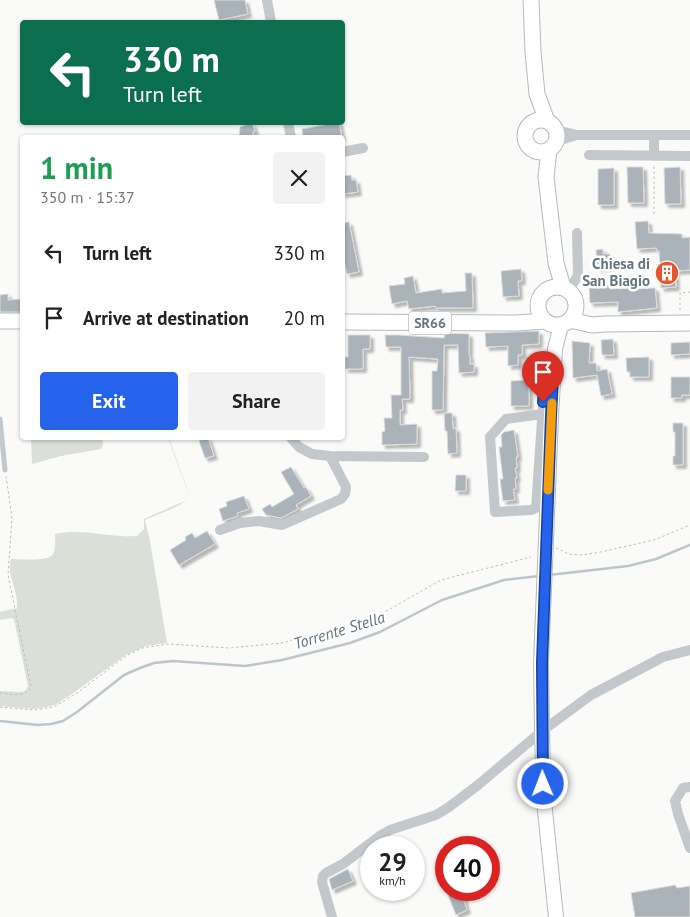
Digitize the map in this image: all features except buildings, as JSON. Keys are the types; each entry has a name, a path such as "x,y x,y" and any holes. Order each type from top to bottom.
{"main road":[{"path":"531,0 533,52 537,94 546,136 546,177 556,263 560,288 574,297 576,302 560,319 541,316 538,311 541,295 560,288"},
{"path":"517,323 529,315 538,305"},
{"name":"SR66","path":"345,322 517,323 560,319 592,325 685,323"},
{"path":"0,321 20,321"}],"street":[{"path":"267,0 271,20"},
{"path":"546,136 690,135"},
{"path":"654,136 654,156"},
{"path":"345,151 363,148"},
{"path":"589,155 690,156"},
{"path":"560,288 574,282 578,275 577,233"},
{"path":"556,917 544,802 542,663 545,547 555,349 552,333 560,319"},
{"path":"542,414 506,419 490,437 495,512 531,510 536,508 544,391 553,378"},
{"path":"293,440 299,447 312,454 330,456 424,457"},
{"path":"220,530 240,522 259,521 282,525 341,499 345,494 346,487 330,456"},
{"path":"332,917 322,882 326,874 390,830 436,815 449,807 542,731 591,695 663,657 690,650"},
{"path":"690,787 682,788 675,801 690,848"}],"lane":[{"path":"0,419 5,470"}],"path":[{"path":"654,156 654,214"},
{"path":"685,323 680,293 690,292"},
{"path":"0,693 20,695 30,691 32,687 8,575 12,518 5,470"},
{"path":"545,547 556,548 568,554 583,555 654,540 690,525"},
{"path":"0,707 34,710 54,706 77,692 126,656 142,648 168,644 229,648 282,643 374,618 441,580 531,557"}],"shaded area":[{"path":"31,440 102,440 101,449 61,456 32,464"},
{"path":"169,440 170,441 189,495"},
{"path":"186,500 174,508 145,520 167,643 146,646 126,655 55,705 33,709 0,706 0,691 21,692 25,691 28,686 14,619 0,620 0,612 17,608 10,573 11,559 27,560 51,557 55,549 55,534 80,532 137,536 144,529 144,519"}],"waterway":[{"name":"Torrente Stella","path":"549,575 628,566 656,559 690,545"},
{"name":"Torrente Stella","path":"0,721 38,725 63,721 124,675 154,663 173,661 245,666 282,660 350,643 380,632 442,600 504,580 539,576"}],"slow traffic":[{"path":"548,490 552,403"}],"place":[{"name":"Chiesa di San Biagio","path":"667,273"}],"route":[{"path":"543,402 544,391 553,378 544,579 542,663 543,784"}]}
